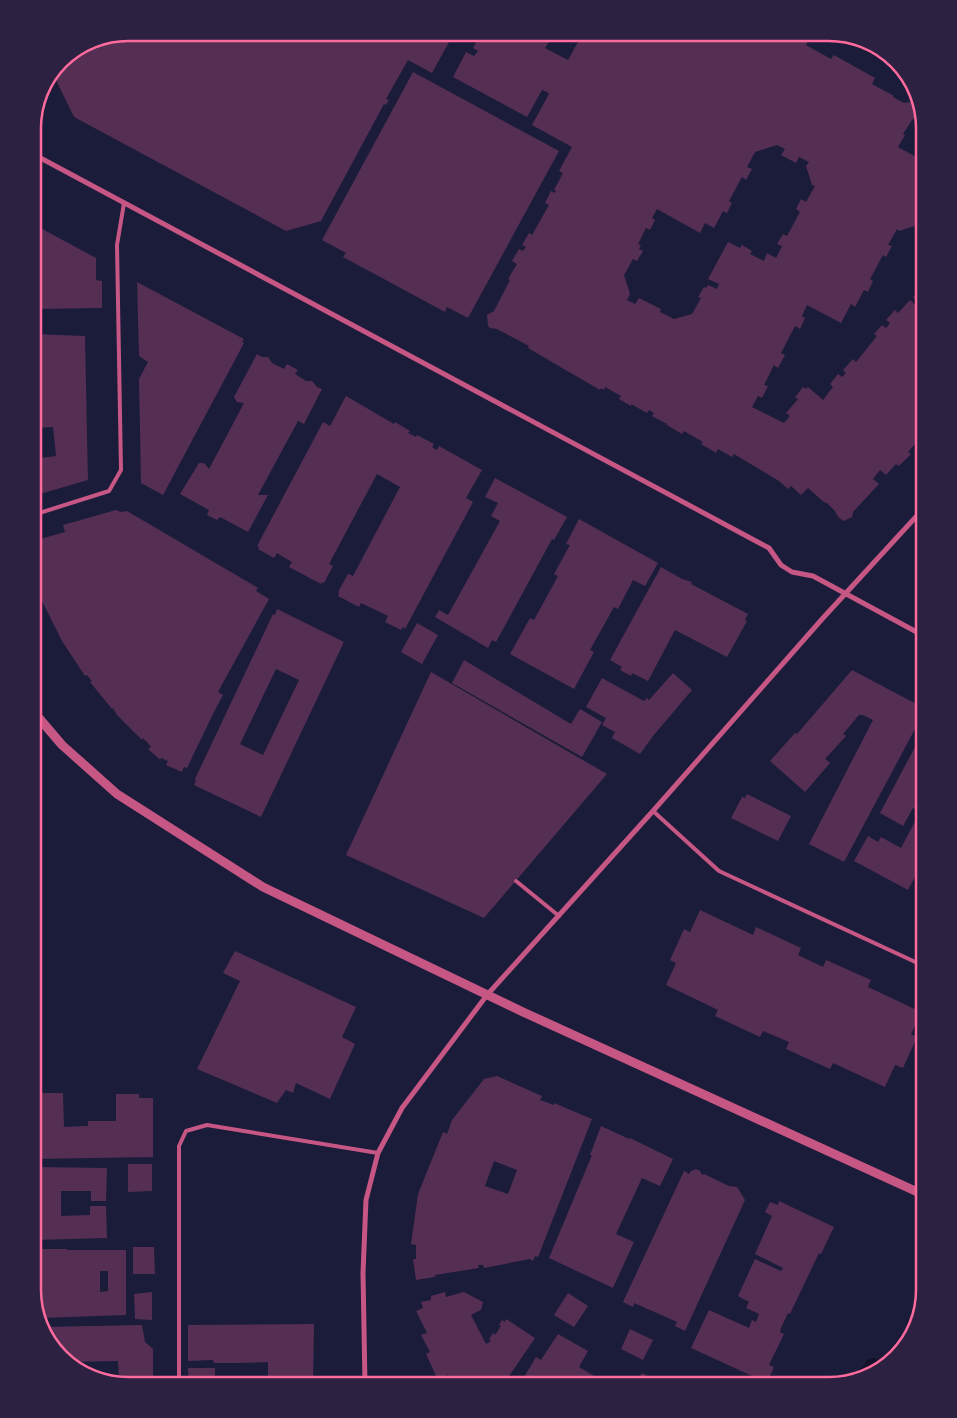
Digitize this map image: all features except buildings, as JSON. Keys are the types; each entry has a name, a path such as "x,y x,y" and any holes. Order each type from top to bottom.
{"street":[{"path":"41,158 769,548 781,566 792,572 813,576 916,632"},
{"path":"365,1377 363,1273 366,1200 378,1153 402,1108 487,995 916,517"},
{"path":"41,720 62,745 117,794 275,893 487,995 916,1191"}],"lane":[{"path":"41,512 109,491 120,470 117,245 124,203"},
{"path":"653,811 719,871 916,962"},
{"path":"516,881 559,916"},
{"path":"179,1377 178,1146 186,1131 207,1125 378,1153"}],"shaded area":[{"path":"872,1358 881,1360 860,1371 867,1360"}]}
